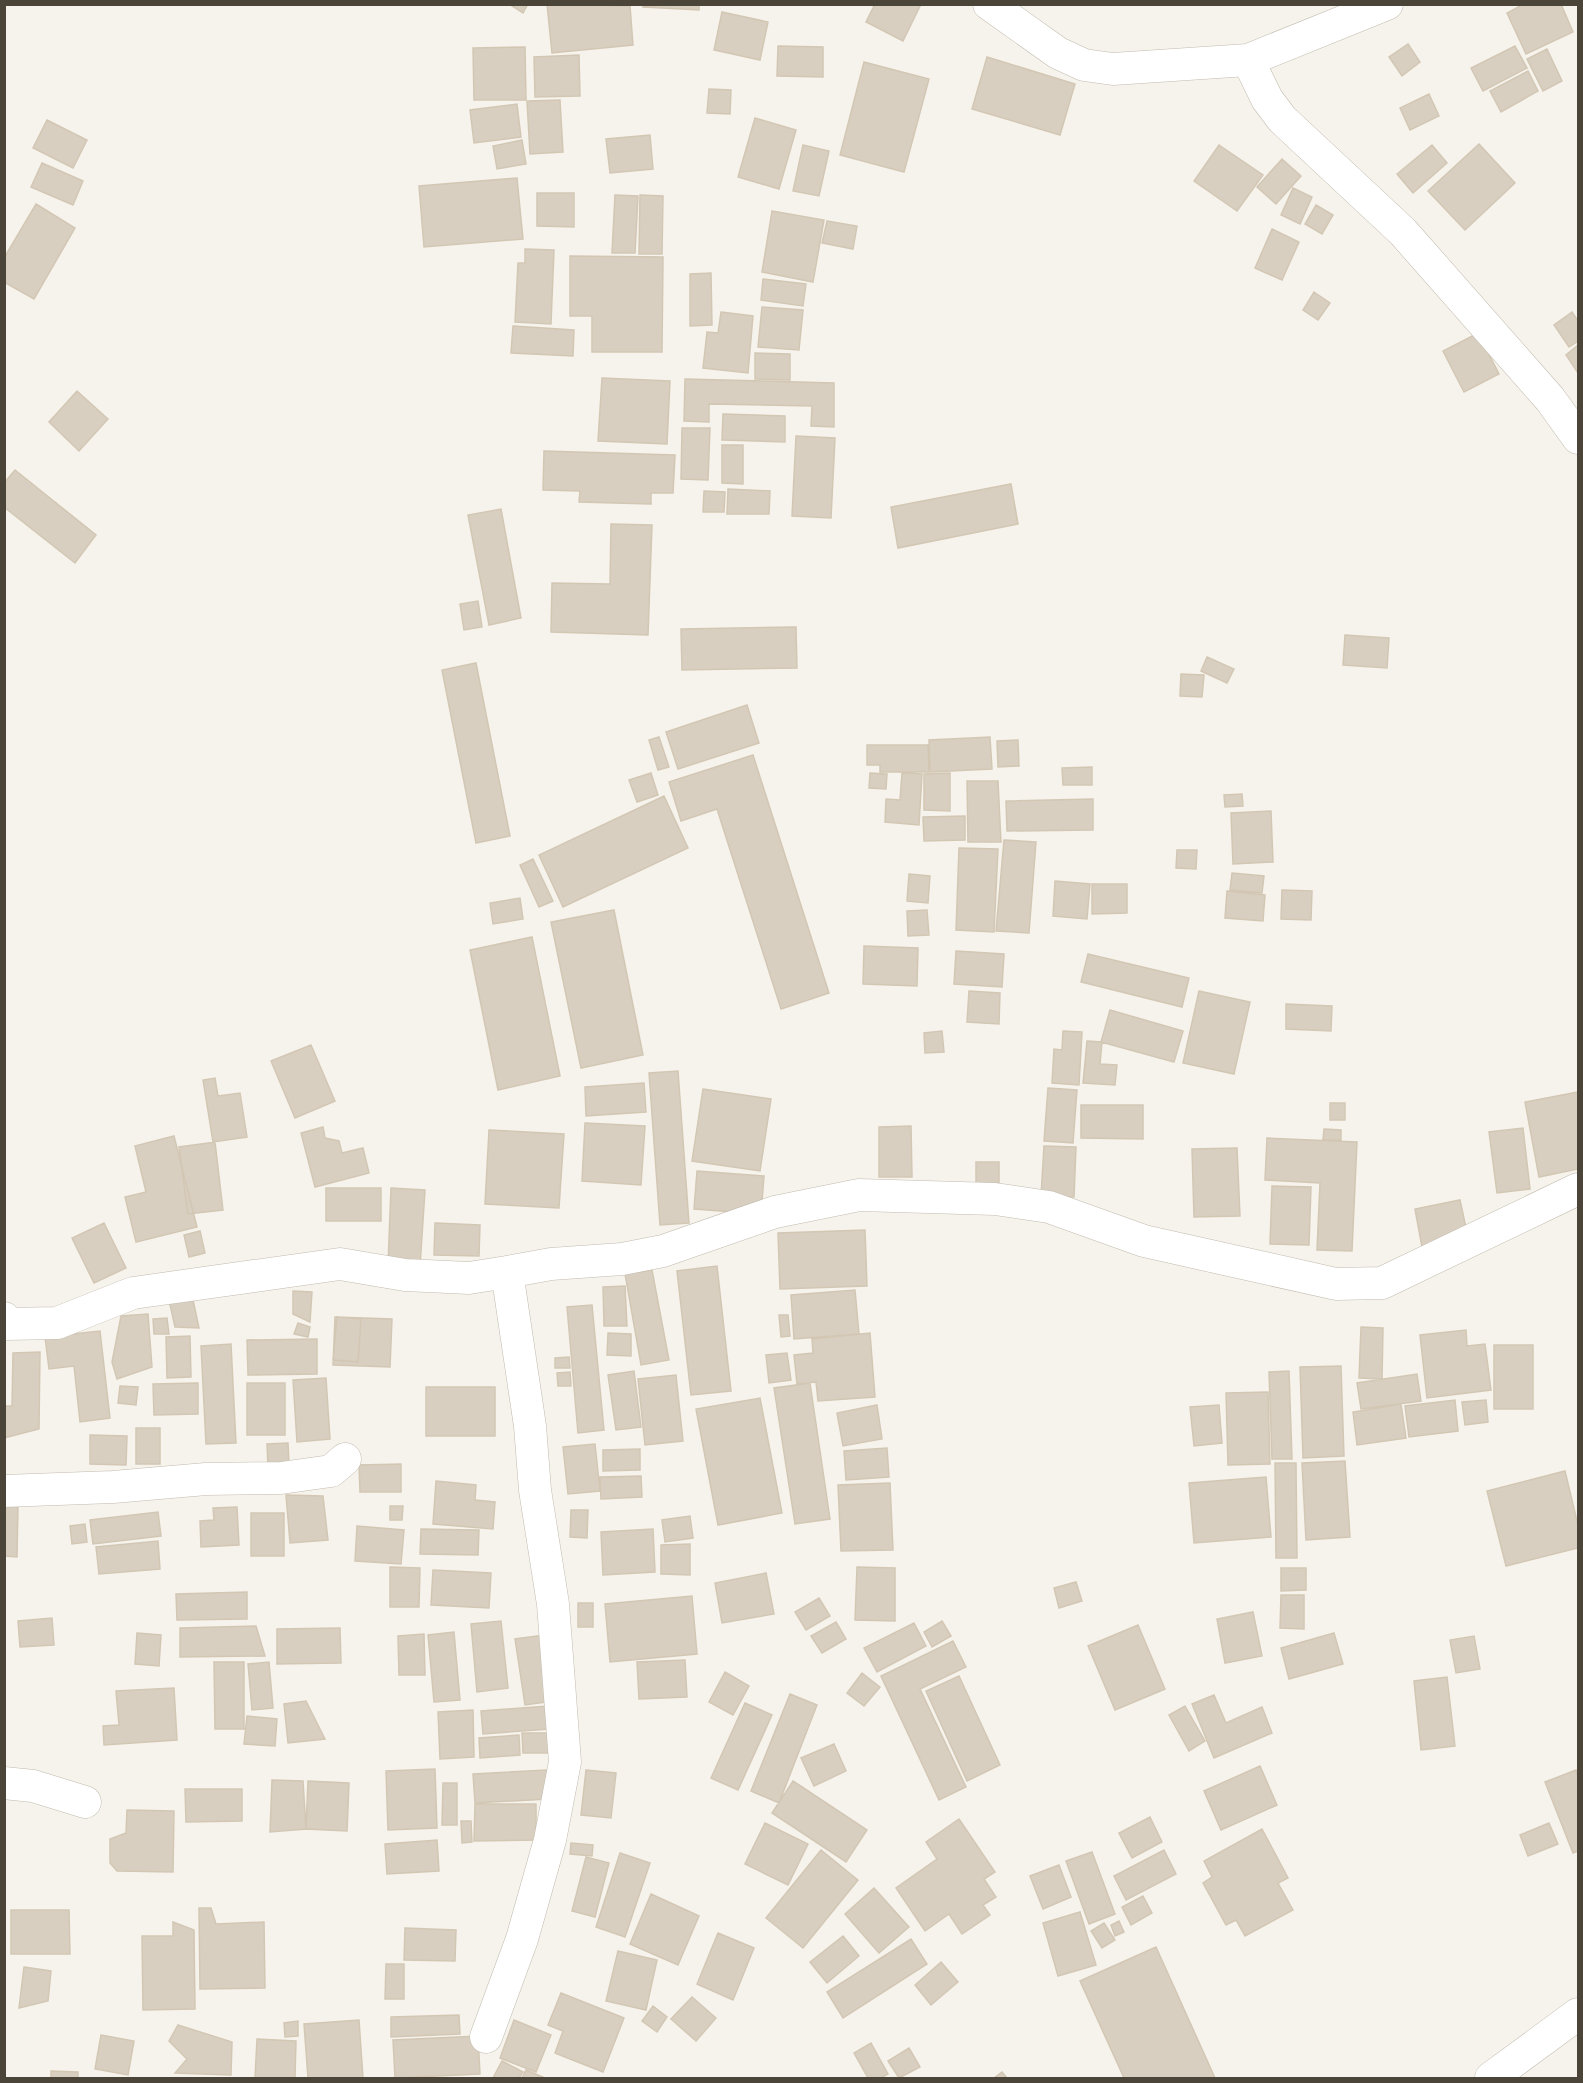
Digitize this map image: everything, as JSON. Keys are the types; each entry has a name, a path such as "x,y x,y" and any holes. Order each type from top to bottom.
{"street":[{"path":"989,4 1058,53 1084,65 1113,69 1248,60 1387,4"},
{"path":"1248,60 1267,99 1282,119 1404,231 1550,399 1578,438"},
{"path":"4,1318 8,1324 57,1323 133,1293 340,1264 405,1275 469,1278 551,1264 622,1259 663,1251 775,1212 859,1195 995,1199 1049,1207 1156,1243 1336,1284 1382,1283 1578,1189"},
{"path":"486,2037 526,1928 550,1840 565,1762 553,1604 534,1490 530,1425 507,1272"},
{"path":"4,1491 113,1487 206,1479 281,1478 331,1471 345,1459"},
{"path":"4,1783 33,1786 85,1802"},
{"path":"1491,2079 1578,2014"}],"building":[{"path":"509,4 528,4 523,13"},
{"path":"547,4 630,6 633,45 552,53"},
{"path":"643,4 699,4 699,10 643,7"},
{"path":"875,4 921,4 903,41 866,22"},
{"path":"1524,4 1561,4 1573,32 1526,54 1507,13"},
{"path":"722,12 768,22 760,60 714,50"},
{"path":"1408,44 1420,62 1402,76 1389,57"},
{"path":"778,46 823,47 823,77 777,76"},
{"path":"1515,46 1527,68 1483,91 1471,68"},
{"path":"525,47 526,100 474,100 473,48"},
{"path":"1547,49 1562,81 1543,91 1527,59"},
{"path":"579,55 580,96 535,97 534,57"},
{"path":"987,57 1075,84 1060,135 972,109"},
{"path":"864,62 929,79 904,172 840,155"},
{"path":"1528,71 1538,91 1501,112 1490,91"},
{"path":"709,89 731,90 730,114 707,113"},
{"path":"1429,94 1439,116 1410,130 1400,108"},
{"path":"560,100 563,152 530,154 527,101"},
{"path":"517,104 521,137 474,143 470,110"},
{"path":"755,118 796,130 779,189 738,177"},
{"path":"47,120 87,140 73,168 33,148"},
{"path":"650,135 653,169 610,173 606,139"},
{"path":"522,140 526,164 497,169 493,146"},
{"path":"1479,144 1515,183 1465,230 1428,191"},
{"path":"803,145 829,151 819,196 793,191"},
{"path":"1219,145 1263,175 1237,211 1194,181"},
{"path":"1432,145 1447,163 1413,193 1397,174"},
{"path":"1282,159 1301,176 1276,204 1257,187"},
{"path":"42,163 83,181 73,205 31,187"},
{"path":"517,178 523,239 424,247 419,186"},
{"path":"1293,188 1312,197 1300,224 1281,215"},
{"path":"537,193 574,193 574,227 537,226"},
{"path":"615,195 638,196 635,253 612,253"},
{"path":"640,195 663,196 662,254 639,254"},
{"path":"36,204 75,228 34,299 4,282 4,258"},
{"path":"1316,205 1333,215 1322,234 1305,224"},
{"path":"772,211 824,220 813,282 762,272"},
{"path":"827,221 857,226 853,249 822,243"},
{"path":"1272,229 1299,242 1282,280 1255,268"},
{"path":"525,249 554,250 551,324 515,322 518,263 525,263"},
{"path":"570,256 663,257 662,352 592,352 592,316 570,316"},
{"path":"711,273 712,325 690,326 690,274"},
{"path":"763,279 806,284 803,306 761,300"},
{"path":"1314,292 1330,303 1318,320 1303,310"},
{"path":"762,307 803,310 799,350 758,347"},
{"path":"721,312 753,316 748,373 703,368 707,332 718,333"},
{"path":"1572,312 1578,321 1578,341 1569,347 1554,325"},
{"path":"513,326 574,330 573,356 511,353"},
{"path":"1478,333 1499,374 1464,392 1443,351"},
{"path":"1578,345 1578,373 1566,355"},
{"path":"755,353 790,354 790,380 755,379"},
{"path":"602,378 670,381 667,444 598,441"},
{"path":"685,379 834,383 834,427 811,426 812,406 709,404 709,422 684,421"},
{"path":"77,391 108,419 79,451 49,422"},
{"path":"723,414 785,416 785,442 722,440"},
{"path":"682,428 710,428 708,480 681,479"},
{"path":"796,436 835,438 831,518 792,516"},
{"path":"722,445 743,445 743,484 722,483"},
{"path":"544,451 675,455 673,493 651,493 651,504 579,502 580,491 543,490"},
{"path":"15,470 96,535 75,563 4,507 4,483"},
{"path":"1011,484 1018,524 898,548 891,507"},
{"path":"728,489 770,491 769,514 727,514"},
{"path":"704,491 725,492 724,512 703,512"},
{"path":"501,509 521,618 489,625 468,515"},
{"path":"611,524 652,525 648,635 551,632 552,583 610,584"},
{"path":"478,601 482,627 464,630 460,604"},
{"path":"796,627 797,668 682,670 681,629"},
{"path":"1345,635 1389,638 1387,668 1343,665"},
{"path":"1207,657 1234,669 1227,683 1201,671"},
{"path":"476,663 510,836 476,843 442,670"},
{"path":"1181,674 1204,675 1202,697 1180,696"},
{"path":"747,705 759,743 678,769 666,732"},
{"path":"659,737 669,767 658,770 649,740"},
{"path":"990,737 992,769 930,772 929,740"},
{"path":"1018,740 1019,766 998,767 997,741"},
{"path":"867,745 928,745 929,772 880,772 880,765 867,765"},
{"path":"753,755 829,993 781,1009 717,809 681,821 669,782"},
{"path":"1092,767 1092,785 1063,785 1062,768"},
{"path":"651,773 658,795 637,802 629,780"},
{"path":"870,773 887,774 886,789 869,788"},
{"path":"902,773 922,774 919,825 885,822 886,799 900,800"},
{"path":"950,773 950,811 924,810 924,774"},
{"path":"967,781 998,781 1001,842 968,842"},
{"path":"1242,794 1243,806 1225,807 1224,795"},
{"path":"664,796 688,848 563,907 539,855"},
{"path":"1093,799 1093,830 1007,831 1006,801"},
{"path":"1271,811 1273,862 1233,864 1231,813"},
{"path":"965,816 965,840 924,841 923,817"},
{"path":"1004,840 1036,842 1029,933 996,931"},
{"path":"959,848 998,849 994,932 956,930"},
{"path":"1177,850 1197,850 1196,869 1176,868"},
{"path":"533,859 553,901 539,907 520,865"},
{"path":"1232,873 1264,876 1262,893 1230,890"},
{"path":"909,874 930,876 928,903 907,901"},
{"path":"1055,881 1090,884 1087,919 1053,916"},
{"path":"1092,884 1127,884 1127,913 1092,914"},
{"path":"1282,890 1312,891 1311,920 1281,919"},
{"path":"1227,891 1265,895 1263,921 1225,918"},
{"path":"520,898 523,919 493,924 490,903"},
{"path":"614,910 643,1055 581,1068 551,922"},
{"path":"927,910 929,935 908,936 907,911"},
{"path":"532,937 560,1076 498,1090 470,950"},
{"path":"864,946 918,948 917,986 863,984"},
{"path":"956,951 1004,954 1002,987 954,984"},
{"path":"1088,954 1189,978 1182,1007 1081,982"},
{"path":"969,991 1000,993 999,1024 967,1022"},
{"path":"1199,991 1250,1002 1234,1074 1183,1063"},
{"path":"1286,1004 1332,1006 1331,1031 1286,1029"},
{"path":"1110,1010 1183,1031 1174,1062 1101,1042"},
{"path":"942,1031 944,1052 925,1053 924,1033"},
{"path":"1063,1031 1082,1032 1079,1085 1052,1083 1054,1049 1062,1050"},
{"path":"1087,1041 1102,1042 1100,1064 1117,1065 1115,1085 1083,1083"},
{"path":"311,1045 335,1101 295,1118 271,1061"},
{"path":"678,1071 689,1223 660,1225 649,1073"},
{"path":"215,1078 218,1096 240,1093 247,1137 213,1142 203,1080"},
{"path":"644,1083 646,1112 586,1116 585,1087"},
{"path":"1048,1088 1077,1090 1073,1143 1044,1141"},
{"path":"703,1089 771,1099 760,1171 692,1161"},
{"path":"1578,1092 1578,1169 1539,1177 1525,1102"},
{"path":"1330,1103 1345,1103 1345,1120 1330,1120"},
{"path":"1081,1105 1143,1105 1143,1139 1081,1138"},
{"path":"585,1123 645,1126 641,1185 582,1181"},
{"path":"911,1126 912,1177 879,1177 879,1127"},
{"path":"323,1127 325,1138 339,1141 342,1153 363,1148 369,1173 315,1187 301,1133"},
{"path":"1523,1128 1530,1189 1497,1193 1489,1132"},
{"path":"1324,1129 1341,1130 1341,1140 1323,1140"},
{"path":"489,1130 564,1134 559,1208 485,1204"},
{"path":"174,1136 197,1227 136,1242 125,1197 146,1192 135,1146"},
{"path":"1267,1138 1357,1142 1352,1251 1317,1250 1320,1183 1265,1180"},
{"path":"215,1142 223,1210 188,1214 179,1147"},
{"path":"1044,1146 1076,1147 1074,1197 1041,1196"},
{"path":"1237,1148 1240,1216 1194,1217 1192,1149"},
{"path":"976,1162 999,1162 999,1186 976,1186"},
{"path":"697,1171 764,1176 761,1214 694,1209"},
{"path":"1272,1186 1311,1187 1309,1245 1270,1244"},
{"path":"326,1188 381,1188 381,1221 326,1221"},
{"path":"391,1188 425,1190 420,1267 388,1265"},
{"path":"1460,1200 1468,1237 1422,1247 1415,1209"},
{"path":"104,1223 126,1268 94,1283 72,1238"},
{"path":"435,1223 480,1225 479,1256 434,1255"},
{"path":"865,1230 867,1286 780,1289 778,1233"},
{"path":"200,1231 205,1253 189,1257 184,1235"},
{"path":"717,1266 731,1391 691,1395 677,1271"},
{"path":"652,1270 669,1360 641,1365 625,1274"},
{"path":"625,1286 627,1326 604,1326 603,1287"},
{"path":"855,1290 859,1334 794,1339 791,1295"},
{"path":"293,1291 312,1292 310,1322 293,1314"},
{"path":"192,1295 199,1328 175,1327 169,1300"},
{"path":"592,1305 604,1430 578,1433 567,1307"},
{"path":"148,1314 152,1367 117,1379 112,1362 121,1316"},
{"path":"779,1315 788,1315 790,1336 781,1337"},
{"path":"335,1317 392,1319 390,1367 333,1365"},
{"path":"337,1317 361,1319 358,1362 333,1360"},
{"path":"167,1318 169,1334 154,1334 153,1319"},
{"path":"298,1323 310,1327 308,1337 294,1334"},
{"path":"1361,1327 1383,1328 1382,1379 1359,1378"},
{"path":"1466,1330 1467,1346 1485,1344 1491,1390 1427,1398 1420,1335"},
{"path":"100,1331 110,1418 80,1422 74,1366 49,1369 45,1337"},
{"path":"608,1333 631,1334 631,1356 607,1355"},
{"path":"870,1333 875,1397 818,1401 816,1382 797,1384 794,1355 813,1353 812,1339"},
{"path":"190,1336 191,1377 167,1378 166,1337"},
{"path":"317,1339 317,1374 248,1375 247,1340"},
{"path":"231,1344 236,1443 206,1444 201,1346"},
{"path":"1494,1345 1533,1345 1533,1409 1494,1409"},
{"path":"40,1352 39,1429 4,1438 4,1406 12,1406 13,1353"},
{"path":"787,1353 791,1380 769,1383 766,1355"},
{"path":"569,1357 570,1368 555,1368 555,1358"},
{"path":"1341,1366 1344,1456 1303,1458 1300,1367"},
{"path":"634,1371 641,1427 616,1430 608,1375"},
{"path":"1289,1371 1292,1459 1272,1459 1269,1372"},
{"path":"570,1372 571,1386 558,1386 557,1373"},
{"path":"1417,1374 1421,1401 1361,1409 1357,1383"},
{"path":"676,1375 683,1441 645,1445 638,1379"},
{"path":"326,1378 330,1439 297,1442 293,1380"},
{"path":"198,1383 198,1414 154,1415 153,1384"},
{"path":"247,1383 285,1383 285,1435 247,1435"},
{"path":"810,1383 830,1519 795,1524 774,1388"},
{"path":"120,1386 138,1387 136,1405 118,1403"},
{"path":"426,1387 495,1387 495,1436 426,1436"},
{"path":"1268,1392 1270,1464 1228,1465 1226,1393"},
{"path":"760,1398 782,1513 718,1525 696,1409"},
{"path":"1455,1400 1458,1431 1409,1437 1405,1406"},
{"path":"1486,1400 1488,1422 1465,1425 1462,1402"},
{"path":"1401,1404 1406,1438 1357,1445 1353,1412"},
{"path":"877,1405 882,1439 843,1446 837,1413"},
{"path":"1219,1405 1222,1443 1194,1446 1190,1407"},
{"path":"136,1428 160,1428 160,1464 136,1464"},
{"path":"90,1435 127,1436 126,1465 90,1464"},
{"path":"288,1443 289,1465 268,1466 267,1444"},
{"path":"595,1444 600,1491 568,1494 563,1447"},
{"path":"887,1448 889,1477 846,1480 844,1451"},
{"path":"640,1449 640,1470 603,1471 603,1450"},
{"path":"1345,1461 1350,1537 1306,1540 1302,1463"},
{"path":"1275,1463 1296,1463 1297,1558 1276,1558"},
{"path":"401,1464 401,1492 360,1492 359,1465"},
{"path":"1565,1471 1578,1525 1578,1548 1506,1566 1487,1491"},
{"path":"641,1476 642,1497 601,1499 600,1477"},
{"path":"1266,1477 1271,1537 1194,1543 1189,1483"},
{"path":"436,1481 476,1485 475,1500 495,1502 493,1529 433,1524"},
{"path":"890,1483 893,1550 841,1551 838,1485"},
{"path":"286,1495 323,1496 328,1540 290,1543"},
{"path":"4,1505 18,1506 17,1557 4,1556"},
{"path":"390,1506 403,1506 402,1520 390,1520"},
{"path":"237,1507 239,1545 201,1547 200,1521 214,1520 213,1508"},
{"path":"571,1510 588,1510 587,1538 570,1537"},
{"path":"158,1512 161,1536 93,1544 90,1520"},
{"path":"251,1513 284,1513 284,1556 251,1556"},
{"path":"690,1516 693,1538 665,1542 662,1520"},
{"path":"85,1524 87,1542 72,1544 70,1526"},
{"path":"357,1526 404,1530 401,1564 355,1561"},
{"path":"421,1529 479,1530 478,1555 420,1554"},
{"path":"653,1529 655,1572 603,1575 601,1532"},
{"path":"158,1541 160,1569 99,1574 96,1547"},
{"path":"690,1544 690,1575 661,1574 661,1545"},
{"path":"390,1567 420,1568 419,1607 390,1607"},
{"path":"857,1567 895,1568 895,1621 855,1620"},
{"path":"1281,1568 1306,1568 1306,1590 1281,1591"},
{"path":"433,1570 491,1573 489,1608 431,1605"},
{"path":"766,1573 774,1614 722,1623 715,1583"},
{"path":"1076,1582 1082,1601 1059,1608 1054,1588"},
{"path":"247,1592 247,1619 177,1620 176,1594"},
{"path":"1281,1595 1304,1595 1304,1629 1280,1628"},
{"path":"692,1596 697,1654 610,1662 605,1604"},
{"path":"819,1598 830,1616 806,1630 795,1612"},
{"path":"578,1603 593,1603 593,1627 578,1627"},
{"path":"1253,1612 1262,1656 1225,1663 1217,1619"},
{"path":"52,1618 54,1645 20,1647 18,1621"},
{"path":"501,1621 508,1688 477,1692 471,1624"},
{"path":"942,1621 951,1636 932,1647 924,1632"},
{"path":"836,1622 846,1639 822,1653 811,1636"},
{"path":"914,1623 926,1646 877,1672 864,1648"},
{"path":"1138,1625 1165,1689 1115,1710 1088,1646"},
{"path":"256,1626 265,1656 180,1657 180,1628"},
{"path":"340,1628 341,1663 277,1664 277,1629"},
{"path":"454,1632 460,1700 434,1702 428,1635"},
{"path":"137,1633 161,1635 159,1666 135,1664"},
{"path":"1334,1633 1343,1664 1289,1679 1281,1648"},
{"path":"424,1634 425,1675 399,1675 398,1636"},
{"path":"544,1635 553,1701 525,1705 515,1639"},
{"path":"1474,1636 1480,1669 1456,1673 1450,1640"},
{"path":"953,1641 966,1667 920,1689 966,1787 939,1800 881,1676"},
{"path":"685,1660 687,1697 639,1699 637,1662"},
{"path":"214,1662 244,1662 244,1729 215,1729"},
{"path":"269,1662 273,1708 252,1710 248,1664"},
{"path":"725,1672 749,1686 733,1715 709,1702"},
{"path":"862,1673 880,1687 864,1706 847,1693"},
{"path":"959,1676 1000,1765 967,1781 926,1691"},
{"path":"1447,1677 1455,1746 1421,1750 1414,1681"},
{"path":"174,1688 177,1740 104,1745 103,1726 119,1725 116,1691"},
{"path":"790,1694 817,1705 779,1803 751,1791"},
{"path":"1214,1695 1226,1723 1262,1707 1272,1733 1214,1758 1192,1704"},
{"path":"306,1701 325,1739 288,1743 284,1704"},
{"path":"745,1703 772,1715 738,1790 711,1778"},
{"path":"548,1706 549,1729 483,1734 481,1711"},
{"path":"1185,1706 1205,1741 1189,1751 1169,1715"},
{"path":"473,1710 474,1757 440,1759 438,1712"},
{"path":"247,1716 277,1719 275,1746 244,1744"},
{"path":"522,1733 550,1733 551,1753 523,1753"},
{"path":"519,1735 520,1755 480,1758 479,1738"},
{"path":"834,1744 846,1771 814,1786 801,1758"},
{"path":"1260,1766 1277,1805 1221,1830 1204,1791"},
{"path":"435,1769 437,1828 388,1830 386,1771"},
{"path":"547,1770 548,1799 475,1803 473,1774"},
{"path":"586,1770 616,1773 611,1818 581,1815"},
{"path":"1576,1770 1578,1777 1578,1851 1573,1853 1545,1782"},
{"path":"272,1780 303,1781 306,1829 270,1832"},
{"path":"308,1781 349,1783 347,1831 306,1829"},
{"path":"793,1781 867,1830 846,1862 772,1813"},
{"path":"443,1783 457,1783 457,1825 442,1825"},
{"path":"185,1789 242,1789 242,1821 186,1822"},
{"path":"475,1804 536,1804 536,1840 474,1841"},
{"path":"127,1810 174,1811 173,1872 117,1871 110,1863 110,1839 126,1833"},
{"path":"1150,1817 1162,1842 1132,1858 1119,1833"},
{"path":"959,1819 995,1872 984,1879 996,1897 983,1905 990,1915 962,1934 949,1914 925,1931 896,1888 937,1859 926,1842"},
{"path":"461,1821 471,1821 472,1842 462,1843"},
{"path":"765,1823 808,1844 788,1885 745,1864"},
{"path":"1549,1823 1558,1844 1528,1856 1520,1835"},
{"path":"1262,1829 1288,1878 1278,1883 1293,1910 1245,1936 1236,1920 1226,1925 1203,1883 1212,1877 1204,1861"},
{"path":"437,1840 439,1871 387,1874 385,1844"},
{"path":"571,1843 593,1845 592,1856 570,1854"},
{"path":"821,1850 858,1880 803,1948 766,1918"},
{"path":"1164,1850 1176,1874 1126,1900 1114,1876"},
{"path":"1092,1852 1115,1914 1089,1924 1066,1861"},
{"path":"620,1853 650,1863 625,1937 596,1927"},
{"path":"586,1857 609,1863 595,1917 572,1911"},
{"path":"1059,1865 1071,1897 1043,1909 1030,1876"},
{"path":"874,1888 909,1927 879,1953 845,1914"},
{"path":"651,1894 699,1916 678,1965 630,1944"},
{"path":"1143,1896 1152,1913 1131,1925 1122,1907"},
{"path":"199,1908 211,1908 216,1924 264,1922 265,1988 200,1989"},
{"path":"11,1910 69,1910 70,1954 11,1954"},
{"path":"1080,1912 1096,1965 1058,1976 1043,1923"},
{"path":"1119,1921 1124,1932 1115,1936 1111,1925"},
{"path":"173,1922 194,1930 195,2009 143,2010 142,1936 173,1936"},
{"path":"1104,1923 1115,1940 1102,1948 1091,1931"},
{"path":"405,1928 456,1930 455,1961 404,1960"},
{"path":"718,1933 754,1948 733,2000 697,1984"},
{"path":"843,1936 859,1956 827,1983 810,1962"},
{"path":"911,1939 927,1964 843,2018 827,1992"},
{"path":"1156,1947 1215,2078 1124,2078 1080,1981"},
{"path":"618,1951 657,1960 646,2010 606,2001"},
{"path":"941,1962 958,1982 931,2005 915,1985"},
{"path":"386,1964 404,1964 404,1999 385,1999"},
{"path":"24,1967 51,1971 48,2001 19,2008"},
{"path":"561,1993 624,2018 603,2072 555,2053 563,2031 548,2025"},
{"path":"692,1997 716,2018 696,2041 671,2019"},
{"path":"653,2006 667,2017 657,2032 642,2021"},
{"path":"459,2015 460,2034 391,2037 391,2017"},
{"path":"359,2020 363,2078 308,2078 304,2024"},
{"path":"514,2020 551,2035 536,2072 500,2058"},
{"path":"298,2021 298,2036 285,2037 284,2023"},
{"path":"178,2025 232,2042 231,2075 175,2073 187,2059 169,2041"},
{"path":"101,2035 134,2041 128,2075 95,2069"},
{"path":"478,2036 480,2074 395,2078 393,2040"},
{"path":"257,2039 296,2041 295,2078 255,2078"},
{"path":"871,2043 888,2074 881,2078 868,2078 854,2053"},
{"path":"909,2048 920,2067 899,2078 888,2061"},
{"path":"502,2061 523,2072 519,2078 493,2078"},
{"path":"526,2070 545,2078 522,2078"},
{"path":"51,2071 78,2072 78,2078 51,2078"},
{"path":"1002,2072 1007,2078 994,2078"}]}
